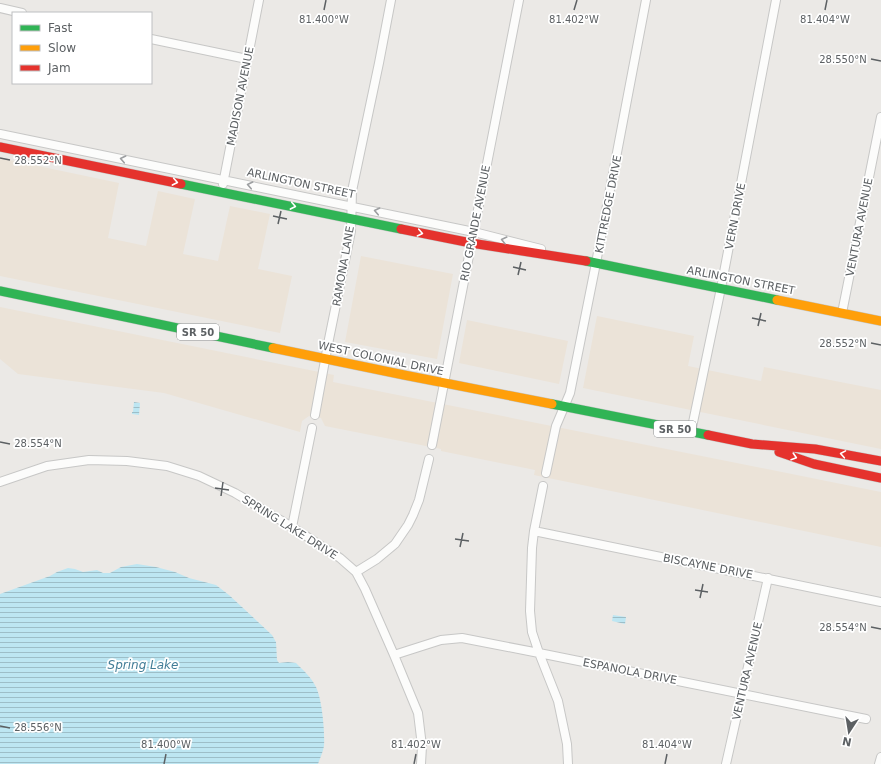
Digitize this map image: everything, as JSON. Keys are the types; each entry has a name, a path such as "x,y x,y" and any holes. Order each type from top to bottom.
{"main road":[{"name":"ARLINGTON STREET","path":"0,147 351,218 471,244 596,263 881,321"},
{"name":"WEST COLONIAL DRIVE","path":"0,292 444,383 757,445 815,449 881,461"},
{"name":"WEST COLONIAL DRIVE","path":"757,445 814,464 881,478"}],"street":[{"path":"2,0 0,9 16,12"},
{"name":"MADISON AVENUE","path":"222,192 259,0"},
{"name":"RAMONA LANE","path":"315,415 351,231 352,191 391,0"},
{"name":"RIO GRANDE AVENUE","path":"432,445 518,0"},
{"name":"KITTREDGE DRIVE","path":"546,473 556,426 570,393 646,0"},
{"name":"VERN DRIVE","path":"691,432 721,288 776,0"},
{"path":"152,39 248,59"},
{"name":"VENTURA AVENUE","path":"842,313 881,117"},
{"name":"ARLINGTON STREET","path":"0,134 474,232 596,263"},
{"path":"292,527 312,428"},
{"path":"356,572 377,559 394,544 408,524 419,500 429,459"},
{"name":"SPRING LAKE DRIVE","path":"0,482 47,466 89,460 127,461 167,466 199,476 235,493 340,558 356,572 365,589 418,713 422,746 421,764"},
{"path":"543,486 532,548 530,612 532,632 558,701 567,744 568,764"},
{"name":"BISCAYNE DRIVE","path":"534,530 881,602"},
{"name":"VENTURA AVENUE","path":"726,764 768,578"},
{"name":"ESPANOLA DRIVE","path":"394,655 441,640 462,638 866,719"},
{"path":"880,764 881,756"}],"shaded area":[{"path":"0,158 119,183 108,238 146,246 158,191 195,199 183,254 218,261 230,206 270,214 258,269 292,276 280,333 0,276"},
{"path":"361,256 453,274 437,359 345,342"},
{"path":"0,307 334,375 333,382 881,492 881,547 534,475 535,470 441,451 441,449 325,426 321,418 309,416 302,421 300,432 164,393 18,374 0,359"},
{"path":"597,316 694,336 688,366 761,381 764,367 881,390 881,449 583,388"},
{"path":"467,320 568,341 559,384 459,363"}],"water":[{"path":"134,402 140,403 139,415 132,414"},
{"name":"Spring Lake","path":"137,564 175,572 189,578 216,585 272,635 276,642 277,660 279,663 296,663 312,680 318,692 323,716 324,748 318,764 0,764 0,594 68,568 83,572 97,570 103,573 110,573 121,567"},
{"path":"613,615 626,617 625,624 612,621"}],"traffic: fast":[{"path":"181,184 401,229"},
{"path":"586,261 777,300"},
{"path":"0,291 273,348"},
{"path":"552,404 708,435"}],"traffic: slow":[{"path":"777,300 881,321"},
{"path":"273,348 552,404"}],"traffic: jam":[{"path":"0,147 181,184"},
{"path":"401,229 471,243 586,261"},
{"path":"708,435 752,444 815,449 881,461"},
{"path":"779,452 814,464 881,478"}]}
